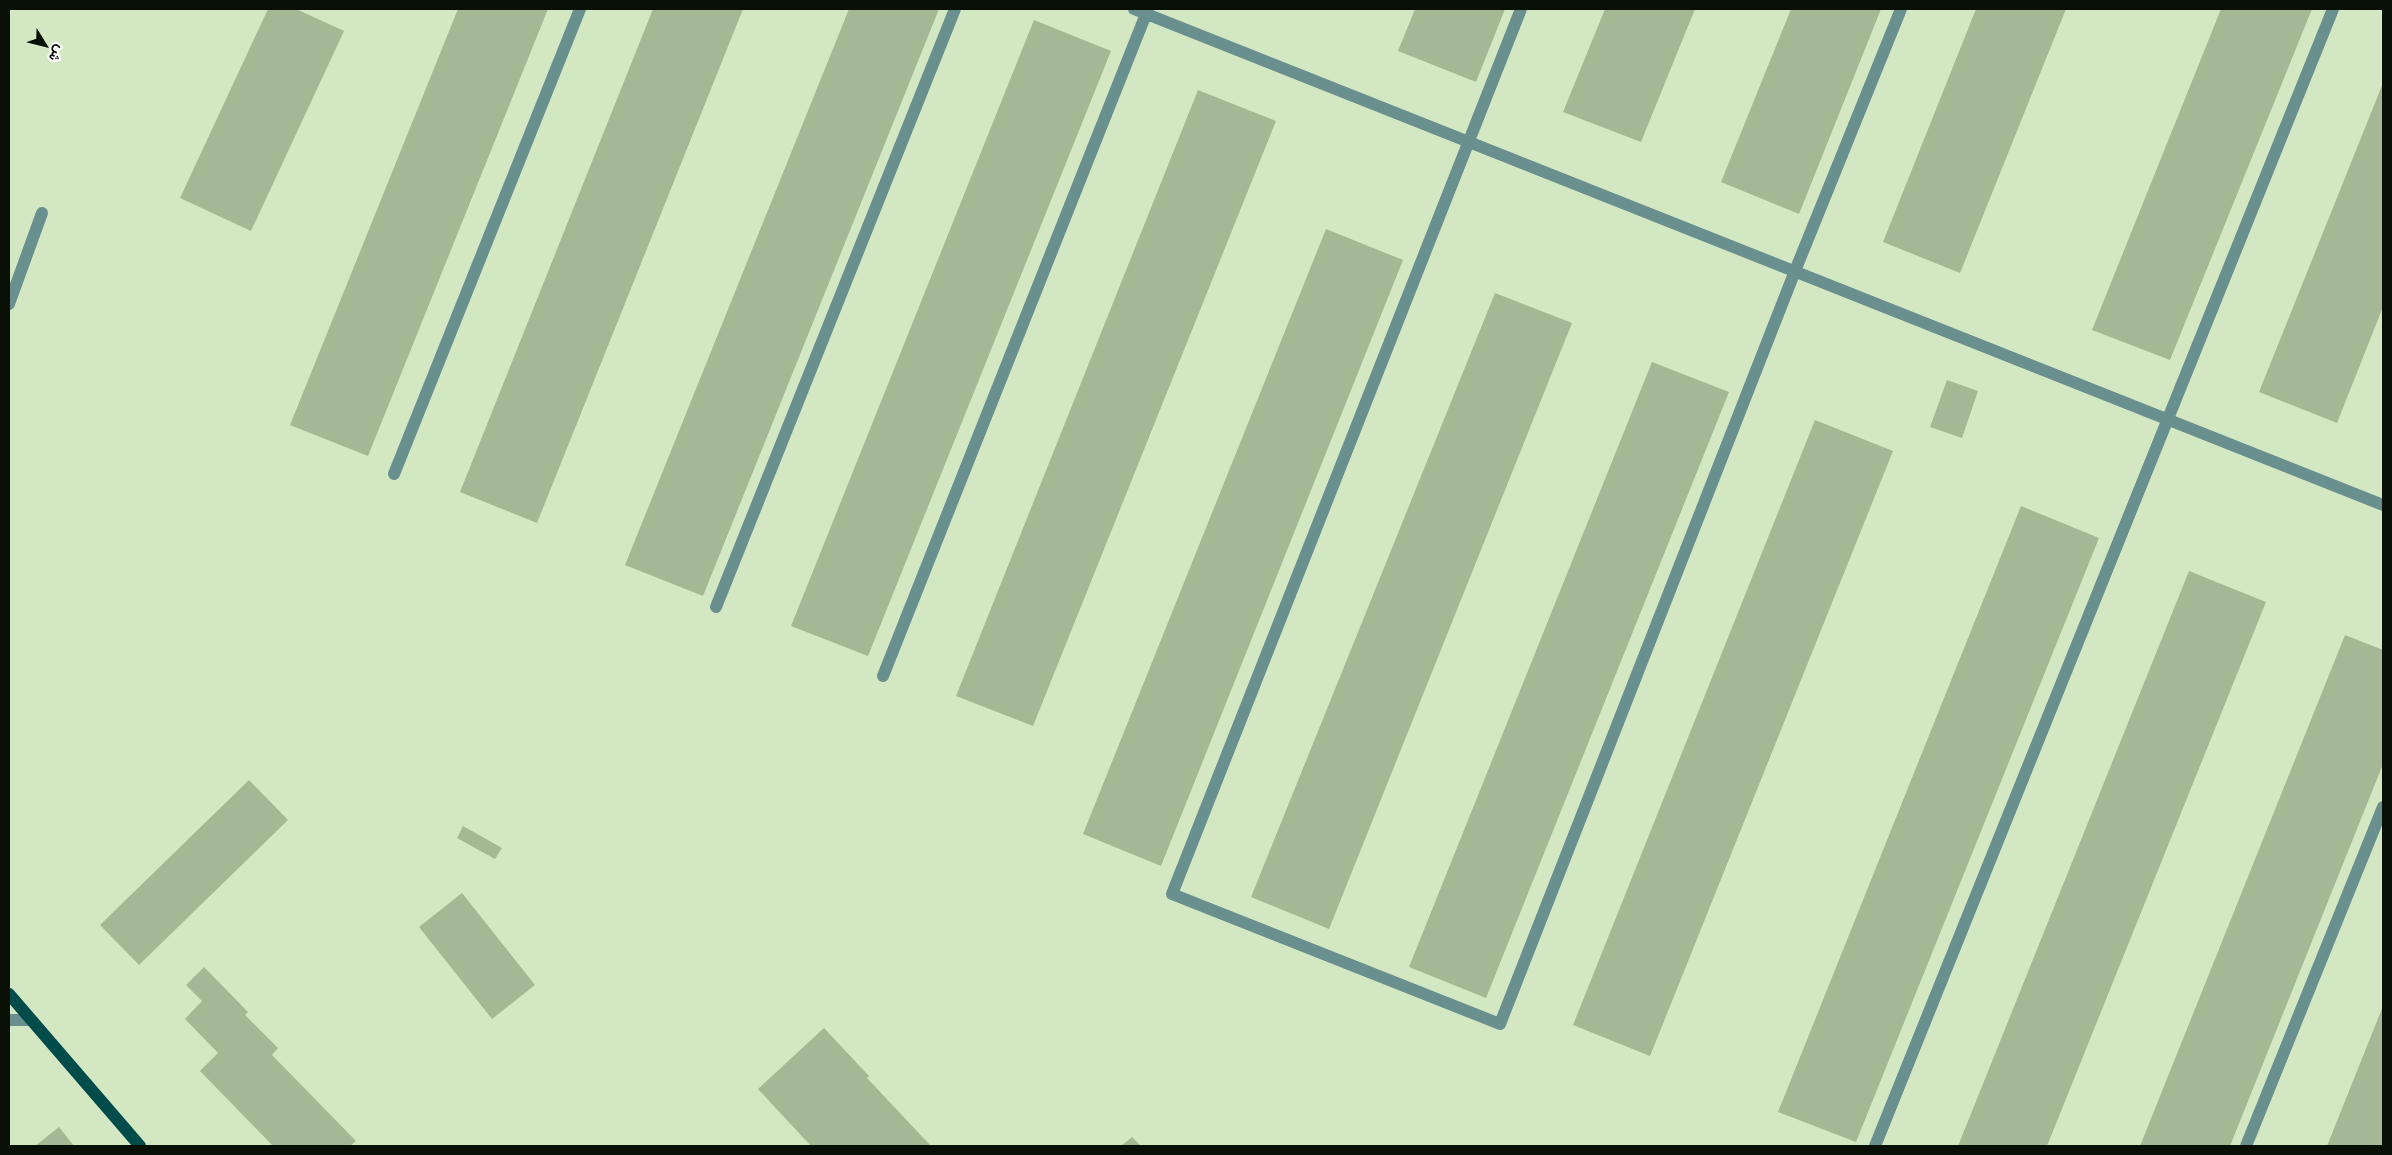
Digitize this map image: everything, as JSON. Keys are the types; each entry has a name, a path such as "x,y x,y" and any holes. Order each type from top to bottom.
{"main road":[{"path":"9,994 140,1146"}],"street":[{"path":"394,474 580,9"},
{"path":"716,607 955,9"},
{"path":"1520,9 1172,894 1500,1024 1795,271 1901,9"},
{"path":"1875,1146 2334,9"},
{"path":"883,676 1142,10 2383,504"},
{"path":"9,304 42,213"},
{"path":"2246,1146 2383,807"},
{"path":"9,1020 31,1020"}],"building":[{"path":"268,9 296,9 344,31 251,231 180,198"},
{"path":"458,9 548,9 368,456 290,425"},
{"path":"653,9 743,9 537,523 460,492"},
{"path":"849,9 939,9 703,596 625,565"},
{"path":"1415,9 1505,9 1476,82 1398,51"},
{"path":"1605,9 1695,9 1641,142 1563,112"},
{"path":"1791,9 1881,9 1799,214 1721,182"},
{"path":"1976,9 2066,9 1960,273 1883,242"},
{"path":"2221,9 2312,9 2170,360 2092,330"},
{"path":"1034,20 1111,51 868,656 791,626"},
{"path":"2383,83 2383,307 2337,423 2259,392"},
{"path":"1198,90 1276,121 1033,726 956,696"},
{"path":"1326,229 1403,260 1161,866 1083,834"},
{"path":"1495,293 1572,323 1329,929 1251,897"},
{"path":"1652,362 1729,392 1486,998 1409,967"},
{"path":"1947,380 1978,391 1962,438 1930,427"},
{"path":"1815,420 1893,451 1650,1056 1573,1025"},
{"path":"2021,506 2099,538 1856,1142 1778,1112"},
{"path":"2189,571 2266,602 2047,1146 1958,1146"},
{"path":"2345,635 2383,650 2383,764 2230,1146 2140,1146"},
{"path":"249,780 288,820 139,965 100,925"},
{"path":"463,826 502,848 495,859 457,838"},
{"path":"462,893 535,985 492,1019 419,927"},
{"path":"204,967 248,1012 245,1015 278,1048 272,1055 356,1141 350,1146 273,1146 200,1071 218,1053 185,1019 202,1001 186,985"},
{"path":"2383,1006 2383,1146 2327,1146"},
{"path":"824,1028 869,1076 867,1078 931,1146 811,1146 758,1089"},
{"path":"59,1127 74,1146 35,1146"},
{"path":"1132,1137 1141,1146 1121,1146"}]}
